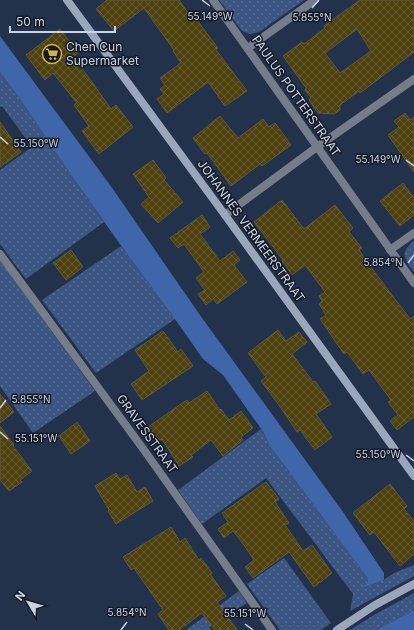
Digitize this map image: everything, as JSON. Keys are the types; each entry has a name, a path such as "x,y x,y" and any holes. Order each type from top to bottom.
{"street":[{"name":"JOHANNES VERMEERSTRAAT","path":"67,0 414,476"},
{"name":"PAULUS POTTERSTRAAT","path":"213,0 414,283"},
{"path":"248,48 315,0"},
{"path":"225,215 317,147 414,79"},
{"path":"390,250 414,233"},
{"name":"GRAVESSTRAAT","path":"0,254 144,450 272,630"},
{"path":"337,630 375,605 414,584"}],"shaded area":[{"path":"219,0 304,0 259,32 250,34 242,31"},
{"path":"0,36 110,185 202,318 343,512 384,573 384,580 363,588 368,581 366,576 269,445 264,433 223,375 203,359 73,178 18,96 0,72"},
{"path":"0,72 104,222 26,279 0,244 0,170 32,147 2,106 0,107"},
{"path":"414,240 414,272 405,259 405,252"},
{"path":"121,246 175,319 96,373 42,300"},
{"path":"0,260 95,391 33,433 0,386"},
{"path":"261,429 269,445 366,576 368,581 364,588 414,565 414,576 350,611 353,594 266,478 202,524 178,490"},
{"path":"284,558 331,623 321,630 280,630 247,584"},
{"path":"239,591 247,603 209,627 211,630 186,630"},
{"path":"414,593 414,610 376,630 350,630 374,615"},
{"path":"414,610 414,630 376,630"}],"building":[{"path":"107,0 179,0 194,21 196,19 218,48 216,50 247,91 225,106 208,82 167,113 157,99 164,94 160,89 165,85 160,78 181,63 173,51 174,50 144,8 114,31 96,9"},
{"path":"360,0 414,0 414,52 360,93 359,91 340,105 340,110 334,114 318,113 309,100 311,98 305,90 306,88 283,56 302,42 304,44 325,28 324,26","holes":["357,29 371,51 340,73 325,53"]},
{"path":"60,29 78,53 73,57 111,109 116,105 133,127 99,154 82,131 89,126 74,105 77,103 53,73 45,80 26,55"},
{"path":"405,113 410,120 414,117 414,172 388,135 399,127 394,121"},
{"path":"220,116 238,138 263,119 269,127 275,123 291,145 262,166 260,164 231,186 207,153 205,154 193,138"},
{"path":"0,122 21,152 0,167"},
{"path":"153,160 166,178 164,180 183,202 158,223 141,204 149,197 133,174"},
{"path":"403,183 414,198 414,215 400,226 380,201"},
{"path":"282,200 304,229 335,205 353,228 349,232 362,248 359,250 370,266 410,319 414,316 414,417 397,430 390,421 398,415 388,402 391,400 369,370 363,374 347,352 344,354 320,319 326,315 319,304 322,301 319,296 325,292 305,265 292,275 282,261 283,260 254,222"},
{"path":"202,215 210,227 200,234 220,261 233,251 240,260 234,265 247,282 217,304 213,299 206,305 198,294 205,290 196,278 204,272 184,244 178,248 170,238"},
{"path":"71,250 83,267 66,280 53,263"},
{"path":"278,330 286,341 299,332 307,342 292,354 313,382 315,381 331,404 316,414 332,437 315,450 300,430 297,432 261,381 266,377 248,353"},
{"path":"163,331 178,352 181,349 193,366 142,400 131,384 149,371 135,350"},
{"path":"207,391 229,420 241,411 253,428 241,437 243,440 223,456 211,440 191,455 193,457 179,466 162,439 158,442 148,427 187,400 189,403"},
{"path":"0,394 14,412 0,423"},
{"path":"77,422 90,441 71,454 59,436"},
{"path":"0,426 32,471 20,480 22,482 9,491 0,480"},
{"path":"116,473 120,479 127,475 137,492 145,487 153,501 116,524 95,486"},
{"path":"266,482 279,499 275,502 289,523 285,525 303,551 312,545 332,573 314,587 289,552 253,578 245,567 254,560 241,541 233,531 224,538 218,529 228,522 222,513"},
{"path":"390,484 407,506 404,509 414,521 414,554 400,566 374,532 370,535 353,513"},
{"path":"171,527 180,542 185,538 199,560 201,558 212,573 210,574 226,596 217,602 237,630 215,630 202,613 179,630 169,630 158,614 163,610 134,568 131,570 123,557"}],"place":[{"name":"Chen Cun Supermarket","path":"52,54"}]}
